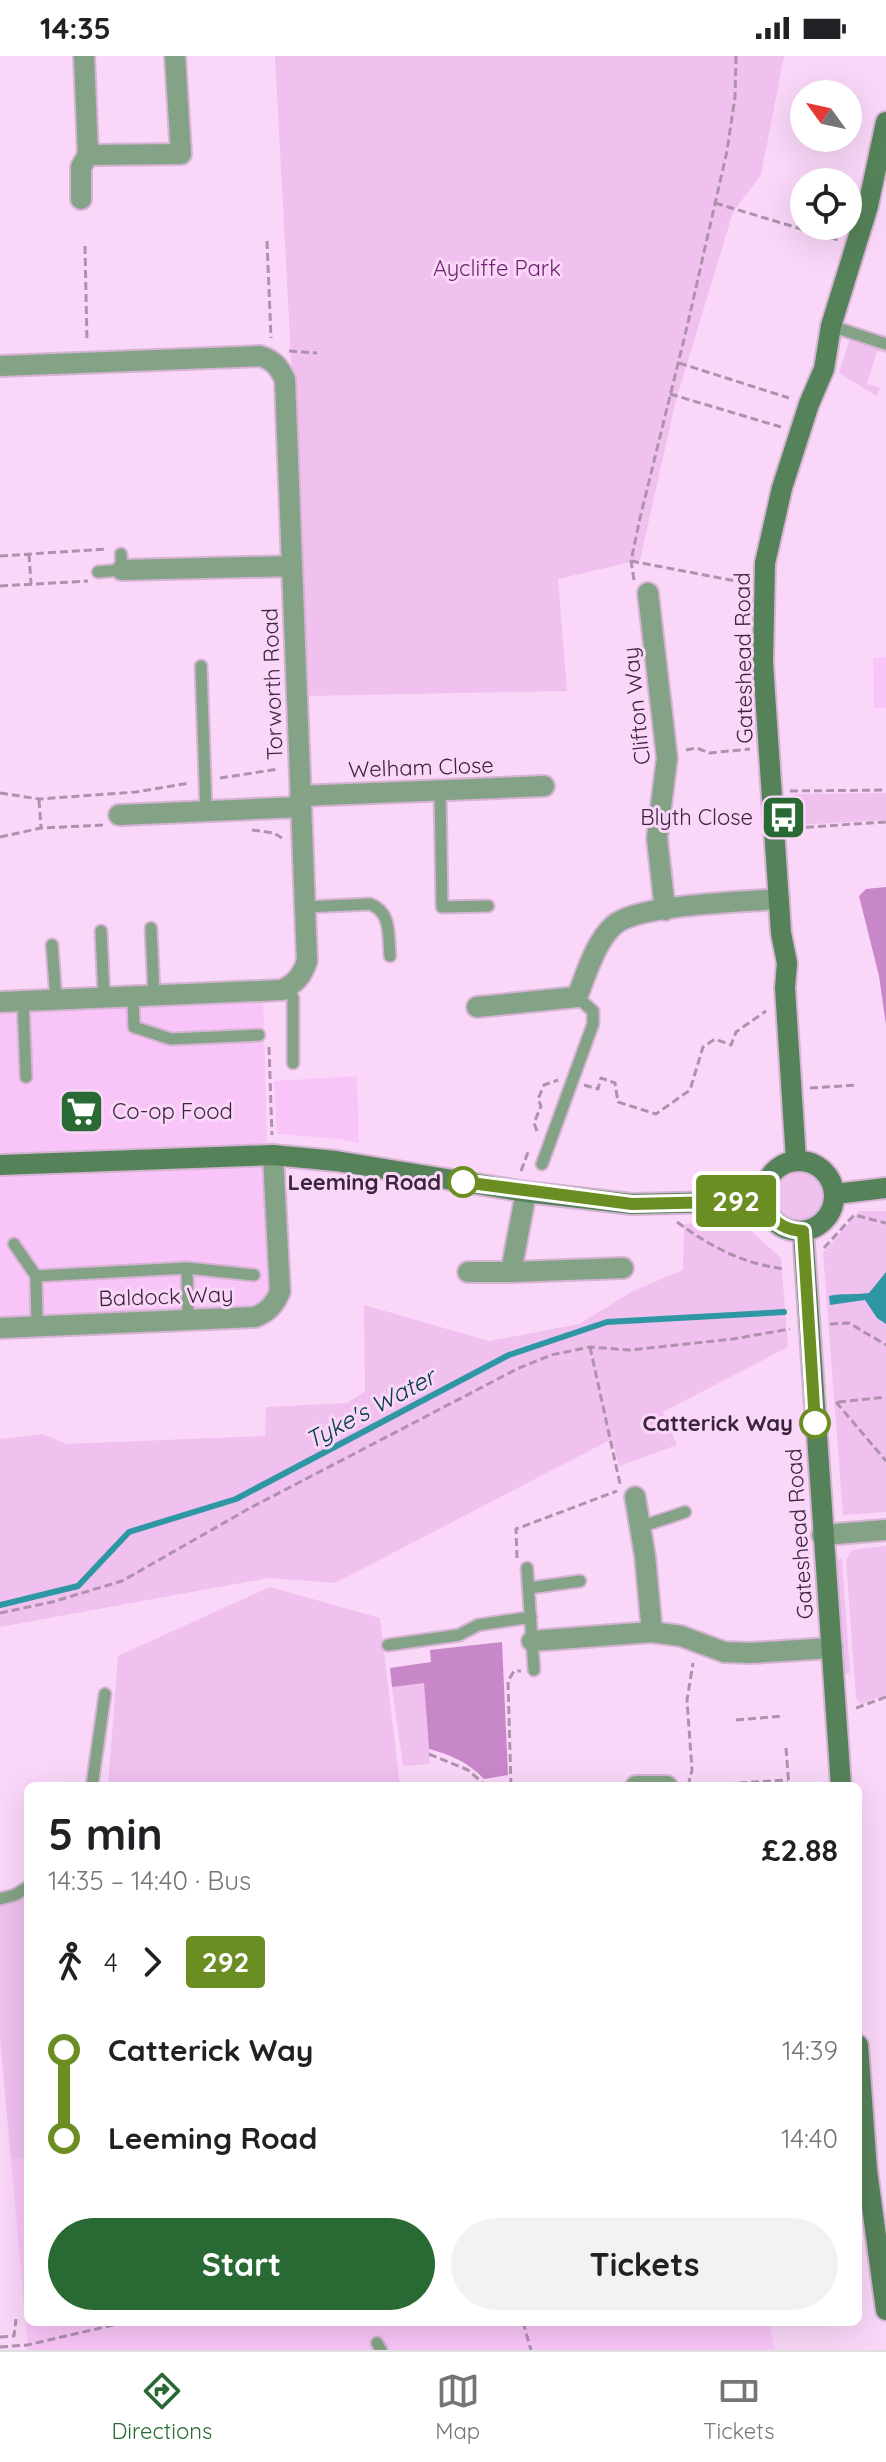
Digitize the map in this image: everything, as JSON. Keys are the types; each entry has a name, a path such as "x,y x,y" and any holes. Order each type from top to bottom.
{"street":[{"path":"81,199 81,167 88,155 84,56"},
{"path":"88,155 181,154 175,56"},
{"name":"Gateshead Road","path":"796,1160 785,988 787,963 781,933 767,747 763,663 765,563 782,488 809,404 824,369 831,326 857,246 886,122"},
{"path":"0,366 260,356 269,352"},
{"name":"Torworth Road","path":"269,352 285,380 307,961 303,973 287,987"},
{"path":"121,562 292,566"},
{"name":"Clifton Way","path":"648,593 667,752 667,773 657,838 665,910"},
{"name":"Welham Close","path":"119,815 440,790 544,786"},
{"path":"477,1007 577,997 600,943 614,925 630,917 665,910 779,899"},
{"path":"0,1002 282,990 287,987"},
{"path":"0,1165 273,1155 336,1161 520,1191 632,1204 764,1201"},
{"name":"Baldock Way","path":"0,1328 255,1317 264,1314 280,1292 273,1155"},
{"path":"796,1160 823,1169 833,1184 835,1194 834,1204 823,1223 803,1231 782,1227 773,1220 764,1201 768,1178 775,1169 796,1160"},
{"path":"835,1194 886,1188"},
{"path":"511,1272 520,1191"},
{"name":"Gateshead Road","path":"803,1231 841,1782"},
{"path":"468,1272 623,1268"},
{"path":"635,1497 652,1632"},
{"path":"822,1535 886,1530"},
{"path":"532,1641 652,1632 681,1636 724,1652 832,1648"},
{"path":"862,2101 867,2170 886,2310"}],"lane":[{"path":"831,326 886,344"},
{"path":"95,576 121,562"},
{"path":"201,666 206,810"},
{"path":"440,790 442,907 488,906"},
{"path":"305,907 370,904 380,907 387,919 390,956"},
{"path":"151,928 143,996 134,1027 171,1039 264,1035"},
{"path":"101,931 104,997"},
{"path":"52,945 56,999"},
{"path":"287,987 293,998 293,1063"},
{"path":"542,1164 593,1024 593,1011 577,997"},
{"path":"23,1001 26,1077"},
{"path":"14,1244 36,1276 37,1325"},
{"path":"187,1268 188,1320"},
{"path":"36,1276 187,1268 254,1275"},
{"path":"640,1527 685,1512"},
{"path":"527,1568 534,1670"},
{"path":"529,1588 580,1581"},
{"path":"388,1645 459,1635 478,1625 531,1617"},
{"path":"93,1782 105,1694"},
{"path":"0,1899 24,1889"}],"path":[{"path":"736,56 735,97 715,203 631,561 766,587"},
{"path":"715,203 857,246"},
{"path":"267,241 269,352 317,353"},
{"path":"85,246 88,363"},
{"path":"679,363 809,404"},
{"path":"670,394 800,433"},
{"path":"0,556 105,549"},
{"path":"29,554 31,584"},
{"path":"0,586 95,576"},
{"path":"667,752 697,748 709,753 767,747"},
{"path":"0,793 39,799 136,792 299,766"},
{"path":"770,792 886,790"},
{"path":"39,799 41,828"},
{"path":"773,830 886,822"},
{"path":"520,1191 537,1130 534,1123 541,1106 538,1099 544,1085 563,1078 598,1089 601,1078 615,1083 618,1102 656,1114 690,1090 703,1047 715,1039 731,1045 736,1032 767,1010"},
{"path":"264,1035 273,1155"},
{"path":"810,1088 857,1085"},
{"path":"820,1253 854,1215 886,1223"},
{"path":"677,1222 722,1252 760,1266 786,1269"},
{"path":"827,1324 849,1323 886,1345"},
{"path":"0,1613 52,1602 122,1581 250,1508 517,1369 551,1355 590,1347 630,1350 733,1339 790,1329"},
{"path":"527,1568 518,1568 516,1529 624,1489 590,1347"},
{"path":"886,1397 834,1402 886,1461"},
{"path":"690,1782 687,1700 696,1641"},
{"path":"511,1782 508,1681 514,1671 534,1670"},
{"path":"854,1708 886,1697"},
{"path":"736,1720 784,1716"},
{"path":"755,1782 788,1780 786,1748"},
{"path":"429,1754 468,1770 482,1782"},
{"path":"0,2337 14,2336 16,2319"},
{"path":"0,2347 27,2345 109,2326"},
{"path":"524,2326 531,2350"}],"shaded area":[{"path":"886,657 886,708 874,708 873,658"},
{"path":"886,887 886,1025 879,976 859,896 866,889"},
{"path":"263,997 271,1283 267,1297 258,1307 0,1320 0,1008"},
{"path":"357,1076 359,1143 277,1134 274,1081"},
{"path":"886,1272 886,1324 877,1318 865,1300 830,1305 829,1296 869,1293"},
{"path":"502,1642 508,1775 484,1779 459,1760 429,1749 424,1683 392,1687 390,1668 431,1662 430,1650"},
{"path":"24,2158 24,2305 11,2160"},
{"path":"26,2326 770,2326 775,2350 28,2350"}],"green space":[{"name":"Aycliffe Park","path":"275,56 784,56 761,175 733,212 676,400 640,560 558,579 567,691 309,696"},
{"path":"850,338 886,349 886,353 877,351 867,384 880,388 877,396 839,373"},
{"path":"886,793 886,820 796,825 794,794"},
{"path":"799,1170 817,1178 825,1196 817,1214 799,1222 781,1214 773,1196 781,1178"},
{"path":"859,1211 886,1211 886,1512 843,1515 823,1253"},
{"path":"739,1220 781,1258 788,1347 663,1412 677,1445 619,1466 612,1439 335,1583 269,1578 0,1627 0,1439 43,1434 66,1444 265,1436 266,1407 347,1403 365,1391 364,1305 489,1341 579,1324 633,1291 683,1270 684,1224"},
{"path":"886,1546 886,1695 861,1704 856,1698 846,1560 852,1550"},
{"path":"842,1559 850,1673 843,1674 836,1560"},
{"path":"270,1587 380,1618 400,1782 108,1782 118,1656"},
{"path":"424,1682 430,1764 403,1766 392,1687"},
{"path":"24,1886 24,2158 11,2160 0,2039 0,1907"}],"waterway":[{"name":"Tyke's Water","path":"0,1605 78,1586 129,1532 236,1499 509,1355 607,1322 784,1312"}],"bus line":[{"name":"292","path":"463,1182 632,1204 764,1201 773,1220 782,1227 803,1231 815,1423"}],"place":[{"name":"Blyth Close","path":"784,817"},
{"name":"Co-op Food","path":"81,1111"},
{"name":"Leeming Road","path":"463,1182"},
{"name":"Catterick Way","path":"815,1423"}]}
